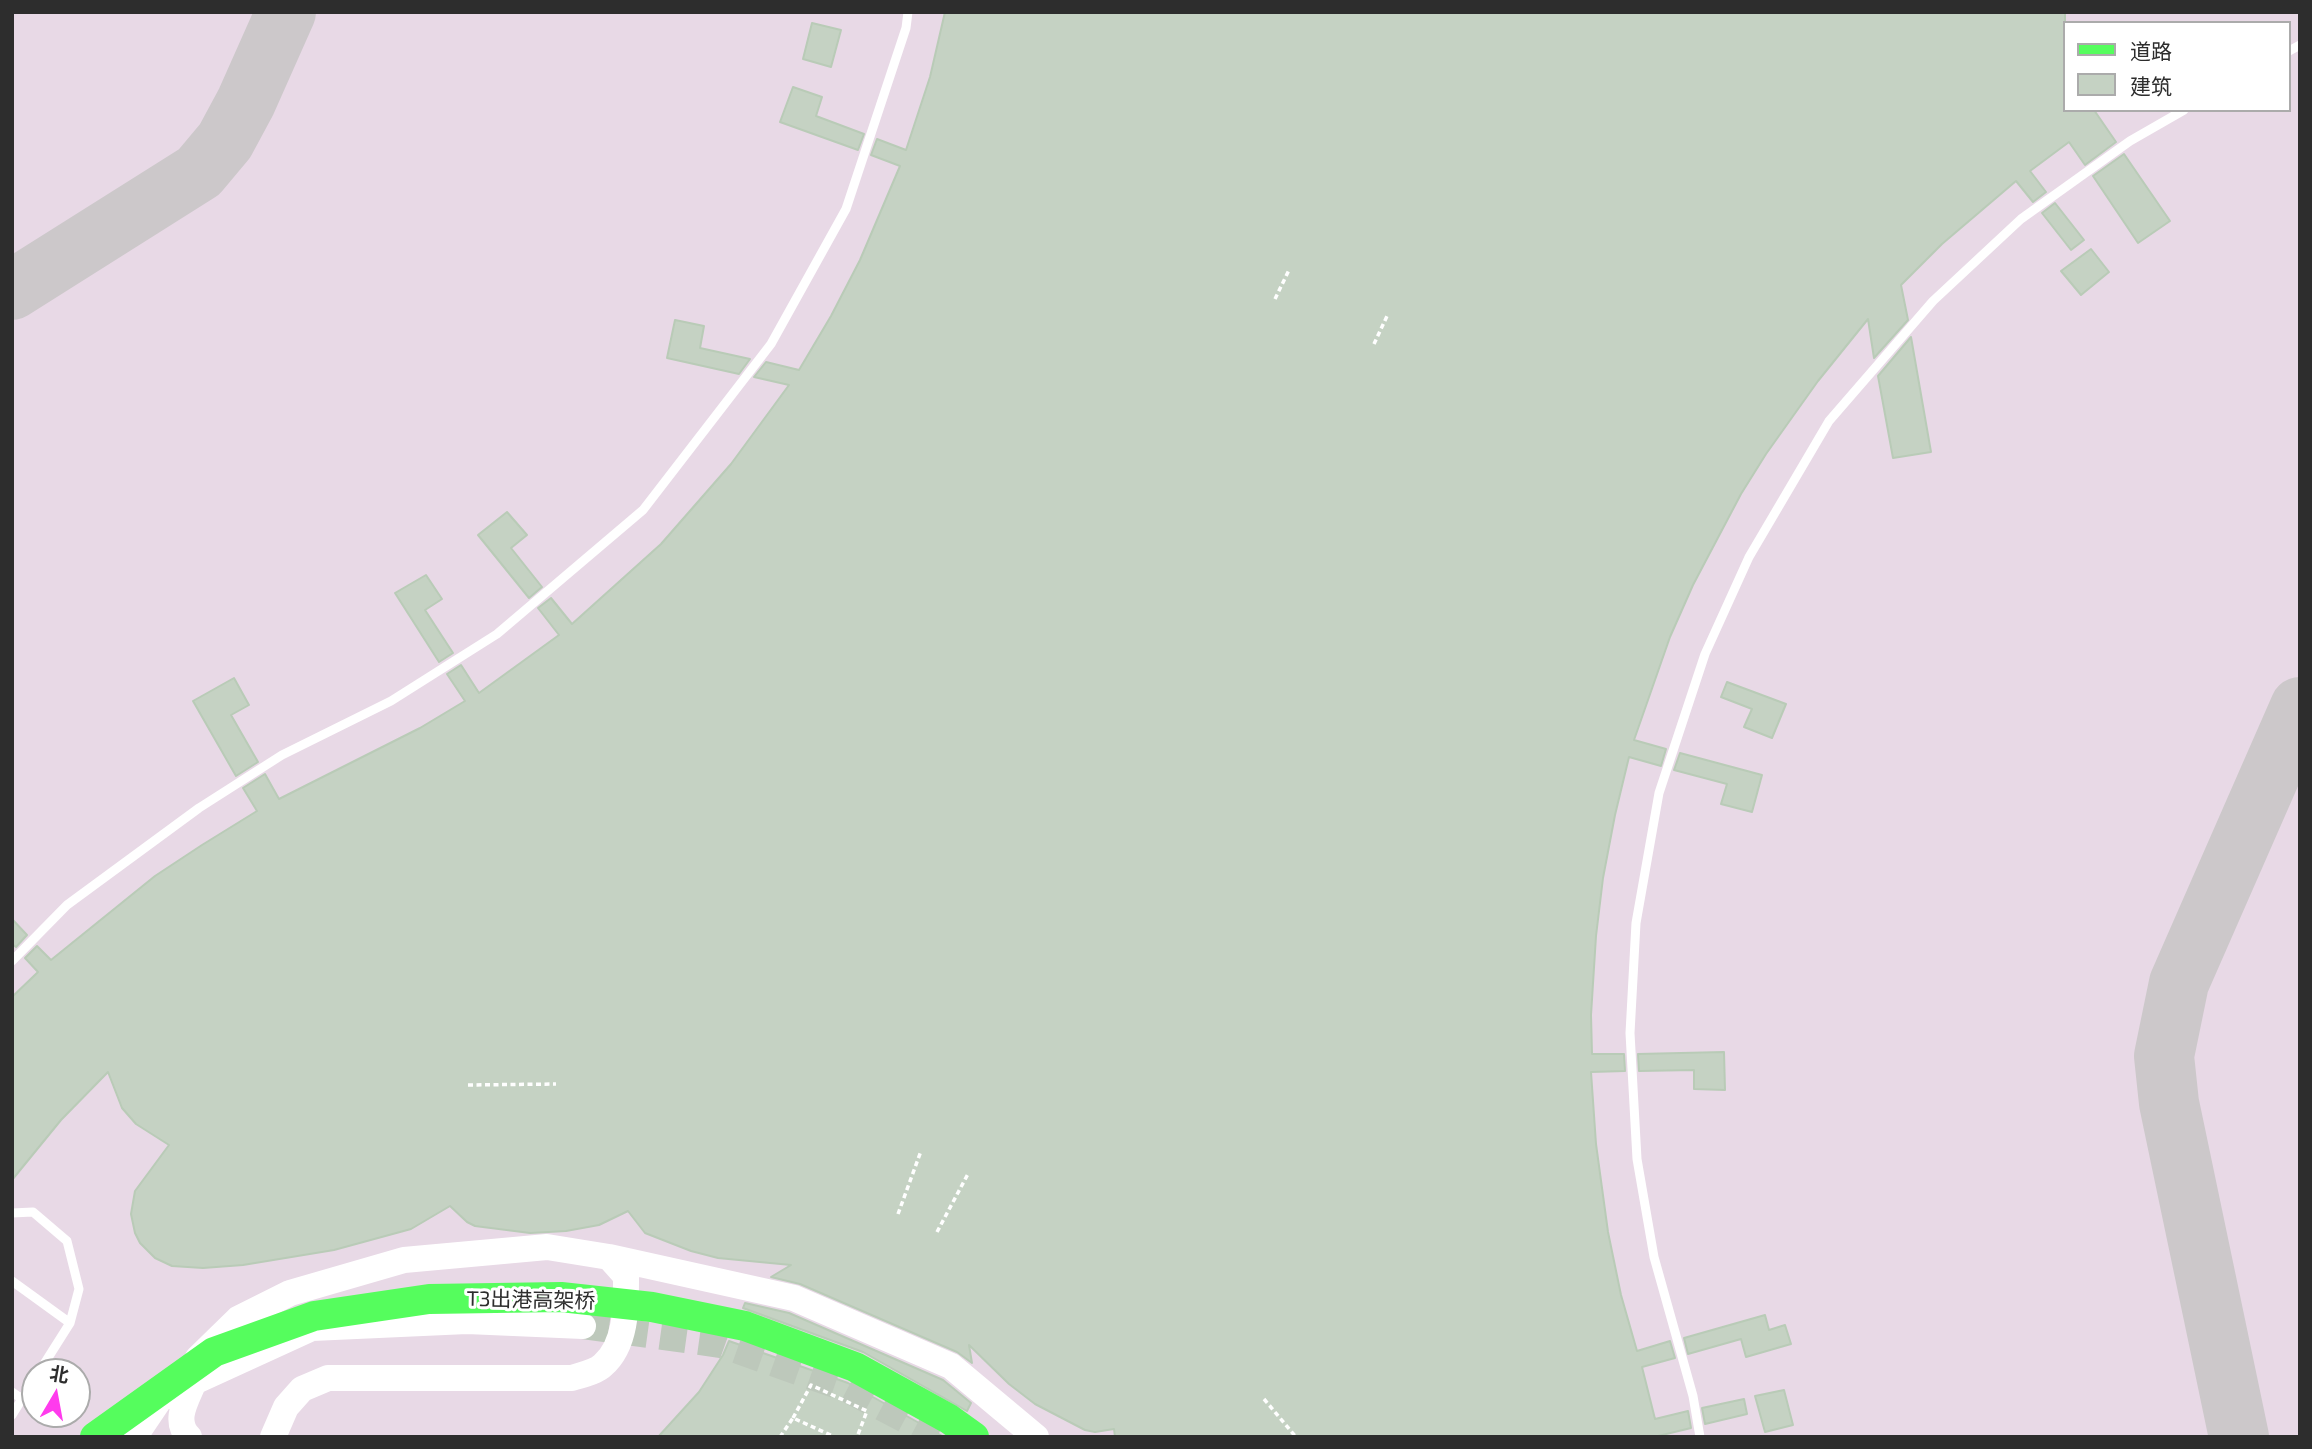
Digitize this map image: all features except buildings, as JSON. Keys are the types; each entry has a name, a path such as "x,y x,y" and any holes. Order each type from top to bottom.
{"main road":[{"path":"134,1435 170,1385 238,1319 290,1293 404,1260 547,1247 609,1257 794,1298 951,1366 1036,1437"},
{"path":"273,1437 286,1407 302,1389 328,1378 572,1378 602,1366 617,1346 626,1310 626,1276 609,1257"},
{"name":"T3出港高架桥","path":"95,1437 214,1352 314,1316 429,1299 561,1297 652,1307 744,1326 855,1367 949,1419 974,1437"},
{"path":"134,1435 194,1382 312,1328 467,1321 583,1326"},
{"path":"188,1437 184,1433 180,1417 194,1382"}],"lane":[{"path":"12,961 67,905 200,808 282,755 391,701 497,634 643,510 771,344 846,209 906,28 908,12"},
{"path":"1700,1437 1693,1396 1654,1257 1637,1159 1630,1033 1636,923 1659,793 1705,654 1749,557 1829,421 1933,301 2021,219 2130,141 2181,112"},
{"path":"12,1213 33,1212 67,1241 79,1289 70,1323 48,1358"},
{"path":"12,1281 70,1323"}],"path":[{"path":"1276,299 1289,270"},
{"path":"1374,344 1388,314"},
{"path":"468,1085 556,1084"},
{"path":"898,1214 921,1151"},
{"path":"937,1231 969,1172"},
{"path":"780,1437 811,1385 867,1411 858,1437"},
{"path":"1264,1399 1296,1437"},
{"path":"793,1418 835,1437"}],"shaded area":[{"path":"12,12 2300,12 2300,1437 12,1437"}],"taxiway":[{"path":"12,290 199,172 225,141 246,102 286,12"},
{"path":"2239,1437 2169,1103 2164,1056 2179,983 2300,707"}],"tunnel":[{"path":"583,1326 721,1345 846,1389 937,1437"}]}
